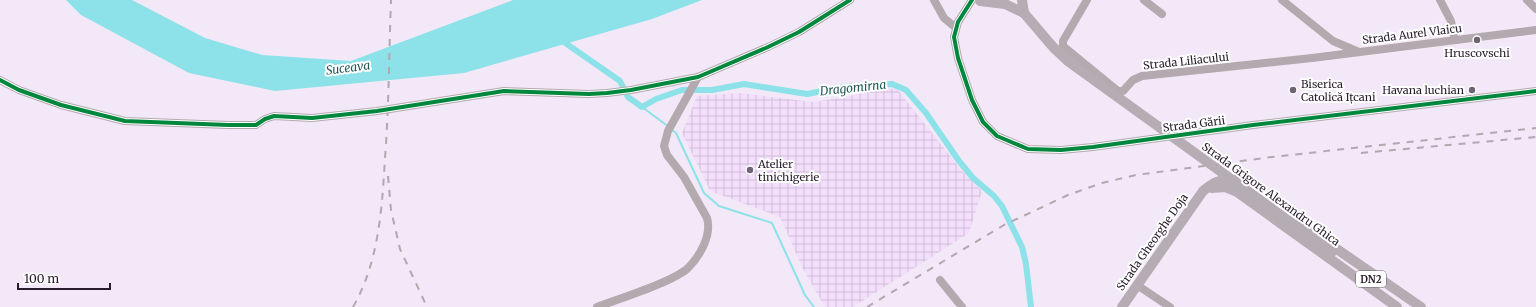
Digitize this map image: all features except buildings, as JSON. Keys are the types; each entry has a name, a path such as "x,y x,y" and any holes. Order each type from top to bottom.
{"main road":[{"path":"978,0 1005,4 1024,13"},
{"name":"Strada Grigore Alexandru Ghica","path":"1016,0 1024,13 1053,47 1069,62 1410,307"},
{"path":"1022,0 1024,13"},
{"path":"1203,191 1208,186 1224,180 1232,179 1240,182 1421,307"},
{"path":"1203,191 1219,187 1231,189 1237,192 1398,307"},
{"name":"Strada Gheorghe Doja","path":"1122,307 1203,191"}],"street":[{"path":"0,80 19,90 61,105 125,121 228,126 256,125 265,119 274,116 312,118 390,109 504,91 589,94 631,90 698,77 799,32 850,0"},
{"path":"934,0 944,18 956,28"},
{"name":"Strada Gării","path":"978,0 966,9 956,28 954,37 958,58 978,114 997,136 1028,149 1061,150 1093,148 1260,124 1536,91"},
{"name":"Strada Liliacului","path":"1087,0 1063,41 1063,46 1118,91 1123,91 1133,80 1142,76 1362,52"},
{"path":"1144,0 1162,14"},
{"name":"Strada Aurel Vlaicu","path":"1282,0 1333,41 1362,52 1536,30"},
{"path":"1440,0 1451,21 1455,40"},
{"path":"1527,0 1536,9"},
{"path":"597,307 674,276 688,268 700,253 708,236 709,223 707,218 684,177 666,155 664,146 670,128 698,77"},
{"path":"940,280 962,307"},
{"path":"1137,285 1170,307"}],"shaded area":[{"path":"880,88 897,89 962,171 982,191 969,233 853,307 825,307 803,269 780,217 710,191 682,133 697,96 741,93 813,102 846,97"}],"water":[{"name":"Suceava","path":"66,0 132,0 205,38 262,55 351,61 513,0 702,0 652,19 464,73 275,91 189,73 81,15"}],"waterway":[{"name":"Dragomirna","path":"561,40 620,81 628,97 642,107 656,99 682,90 712,90 744,84 807,94 843,87 892,84 906,90 926,113 959,161 973,178 994,196 1002,206 1022,247 1026,264 1031,307"},
{"path":"642,107 669,127"},
{"path":"672,130 676,133 704,193 719,206 772,223 805,295 814,307"}],"railway":[{"path":"353,307 369,272 378,234 384,177 391,0"},
{"path":"867,307 1004,225 1068,195 1102,183 1136,175 1272,157 1536,128"},
{"path":"1361,153 1536,137"},
{"path":"388,176 391,210 400,249 427,307"}],"cycle path":[{"path":"0,80 19,90 61,105 125,121 228,125 256,125 265,119 274,116 312,118 377,111 504,91 589,94 607,93 631,90 698,77 799,32 850,0"},
{"path":"972,0 958,22 954,37 958,58 972,100 983,122 997,136 1028,149 1061,150 1093,147 1253,125 1536,91"}],"place":[{"name":"Hruscovschi","path":"1477,40"},
{"name":"Biserica Catolică Ițcani","path":"1293,90"},
{"name":"Havana luchian","path":"1472,90"},
{"name":"Atelier tinichigerie","path":"750,170"}]}
